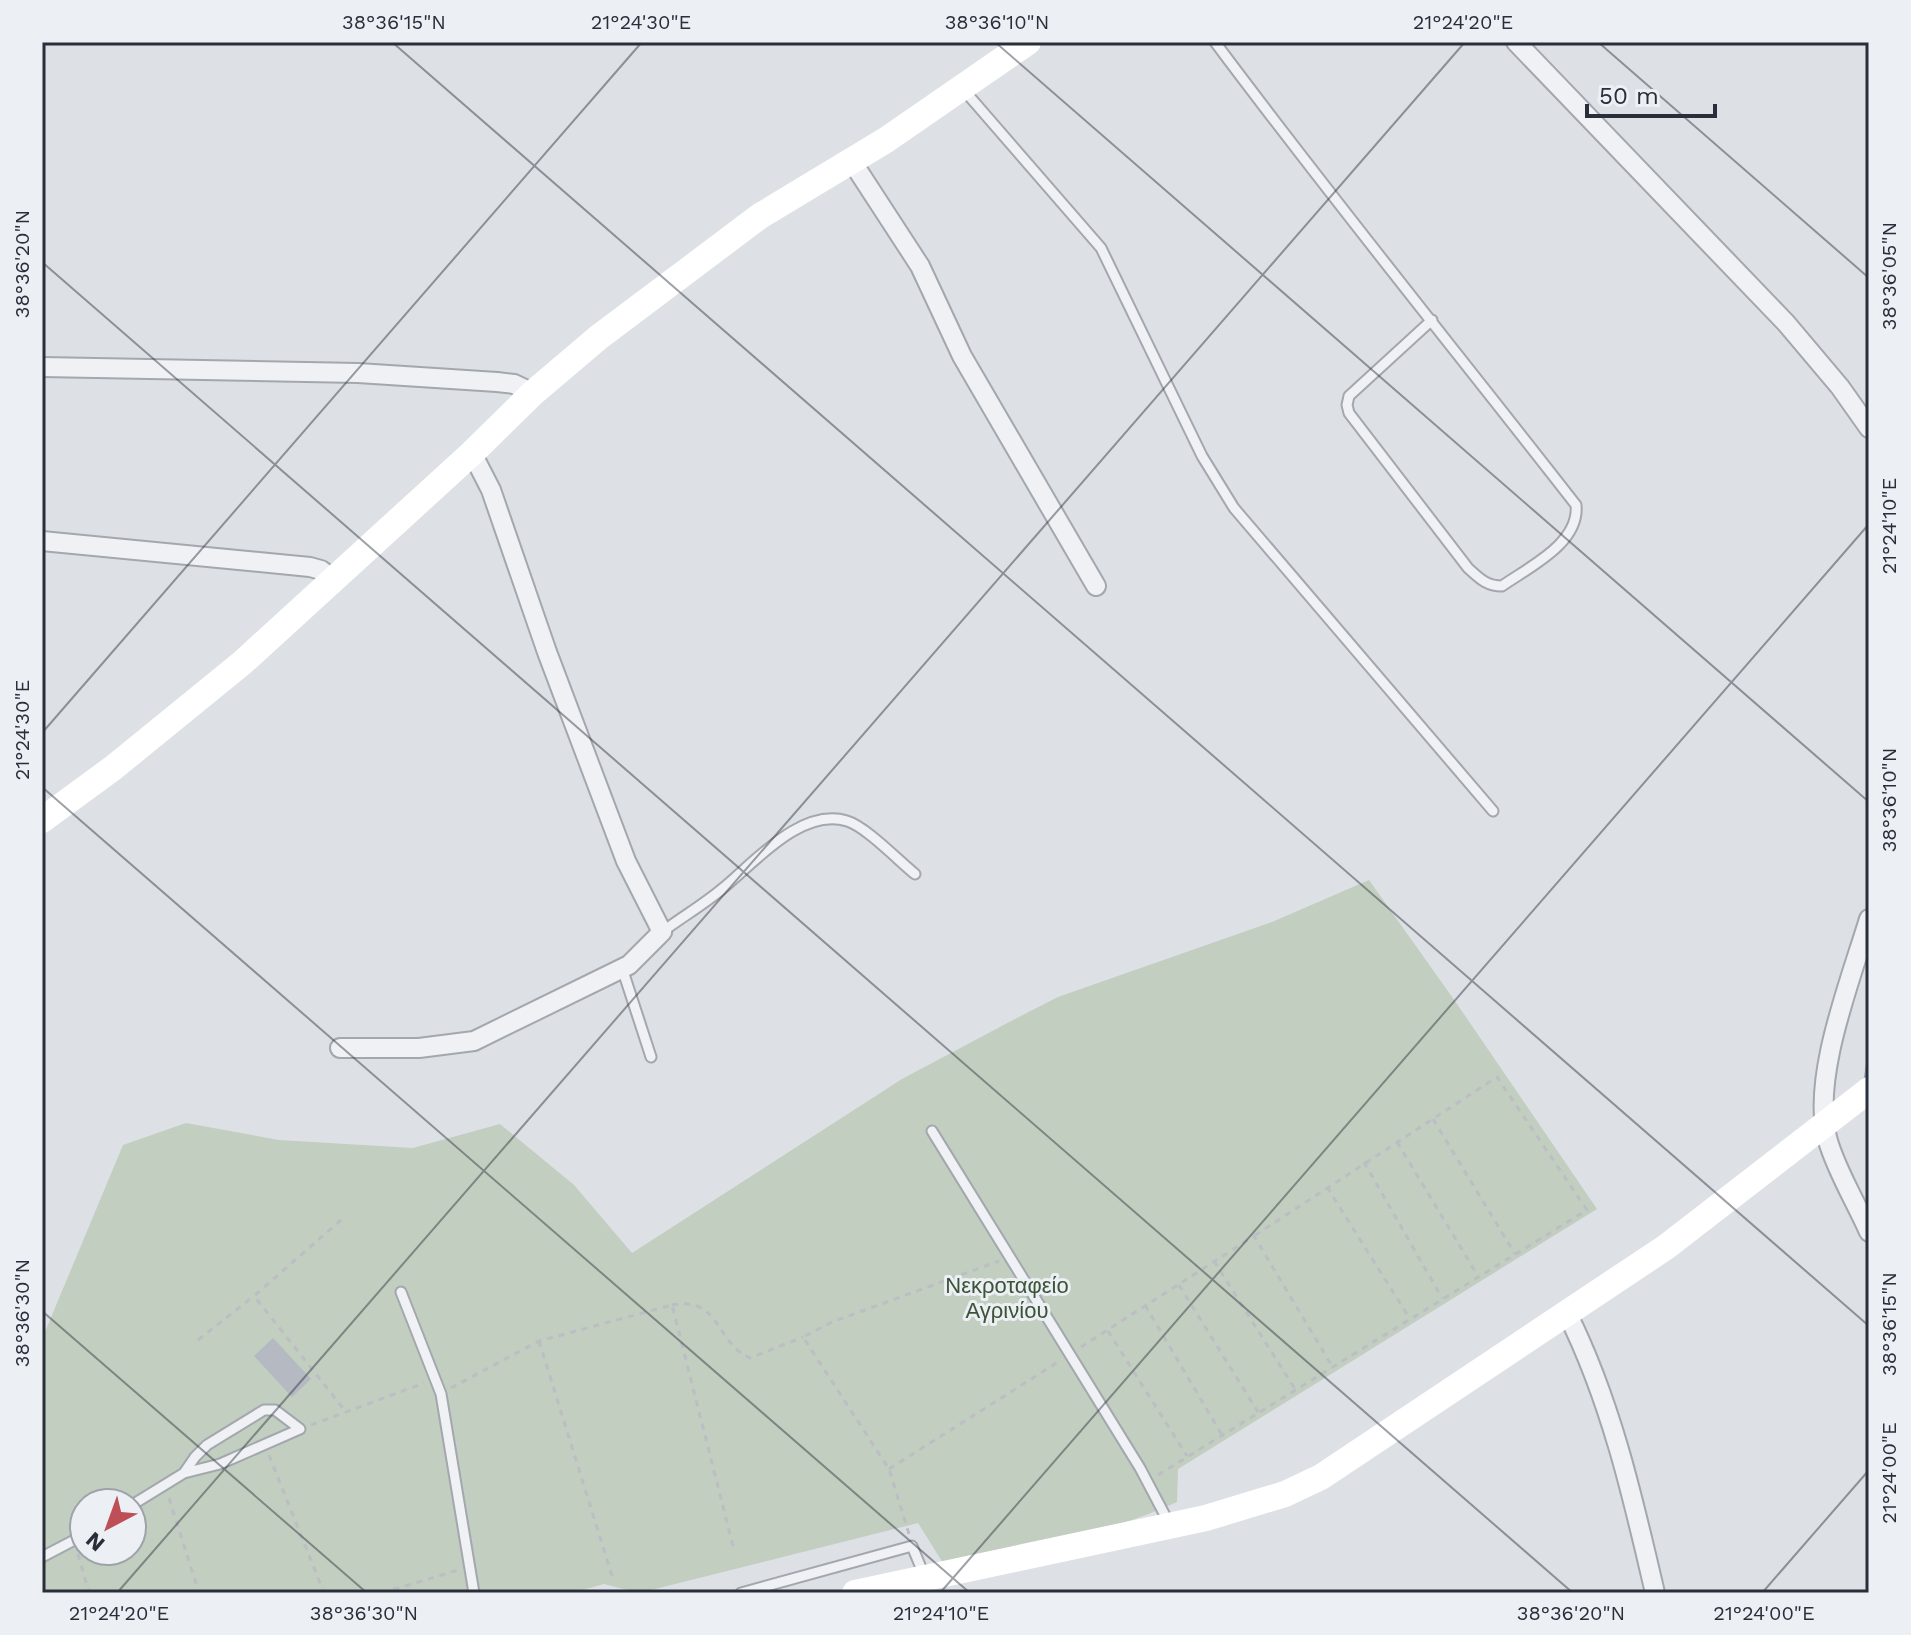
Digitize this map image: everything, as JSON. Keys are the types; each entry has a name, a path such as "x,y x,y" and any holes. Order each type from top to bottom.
{"street":[{"path":"42,820 113,768 225,678 335,580 533,393 667,283 760,216 963,89 1028,42"},
{"path":"1516,42 1775,312 1840,387 1869,428"},
{"path":"851,160 926,277 962,356 1096,586"},
{"path":"42,367 358,373 497,382 514,384 533,393"},
{"path":"340,1048 419,1048 474,1041 622,968 635,960 662,932 626,861 547,652 491,490 472,453"},
{"path":"42,541 310,567 321,570 335,580"},
{"path":"1869,919 1832,1047 1825,1083 1833,1118 1832,1151 1869,1232"},
{"path":"855,1593 1171,1526 1246,1507 1285,1494 1321,1477 1666,1247 1869,1090"},
{"path":"1567,1313 1587,1353 1631,1490 1655,1593"}],"lane":[{"path":"1215,42 1293,146 1432,320 1576,505 1574,527 1556,547 1502,586 1483,582 1468,568 1349,413 1349,396 1432,320"},
{"path":"963,89 1101,248 1202,456 1234,508 1493,811"},
{"path":"662,932 710,899 786,835 820,821 841,819 855,824 915,874"},
{"path":"622,968 651,1057"},
{"path":"932,1131 1148,1482 1171,1526"},
{"path":"401,1292 441,1394 474,1593"},
{"path":"148,1495 184,1473 220,1464 300,1429 275,1410 264,1410 207,1445 184,1473"},
{"path":"42,1557 68,1543"},
{"path":"741,1593 912,1546 925,1577"}],"path":[{"path":"889,1469 1108,1331 1497,1077 1587,1210 1148,1482"},
{"path":"1433,1119 1515,1254"},
{"path":"1397,1142 1478,1277"},
{"path":"1364,1162 1443,1299"},
{"path":"1327,1187 1410,1319"},
{"path":"198,1340 341,1220"},
{"path":"1254,1236 1332,1366"},
{"path":"441,1394 539,1341 672,1305 695,1304 705,1310 738,1350 750,1358 875,1305 1011,1258"},
{"path":"1214,1261 1295,1389"},
{"path":"1179,1285 1258,1412"},
{"path":"254,1296 346,1412"},
{"path":"672,1305 734,1550"},
{"path":"1145,1305 1222,1435"},
{"path":"1108,1331 1188,1457"},
{"path":"803,1337 889,1469 912,1546"},
{"path":"539,1341 613,1579"},
{"path":"300,1429 434,1379"},
{"path":"266,1446 324,1593"},
{"path":"165,1485 199,1593"},
{"path":"82,1567 89,1593"},
{"path":"382,1593 469,1567"}],"green space":[{"name":"Νεκροταφείο Αγρινίου","path":"1369,880 1597,1209 1178,1469 1177,1502 1091,1532 943,1563 918,1523 639,1593 604,1584 571,1593 42,1593 42,1339 123,1145 186,1123 279,1140 413,1148 500,1124 574,1185 632,1253 902,1079 1058,997 1272,922"}],"building":[{"path":"273,1338 311,1379 292,1397 254,1356"}],"waterway":[{"path":"1866,1080 1869,1061"}]}
